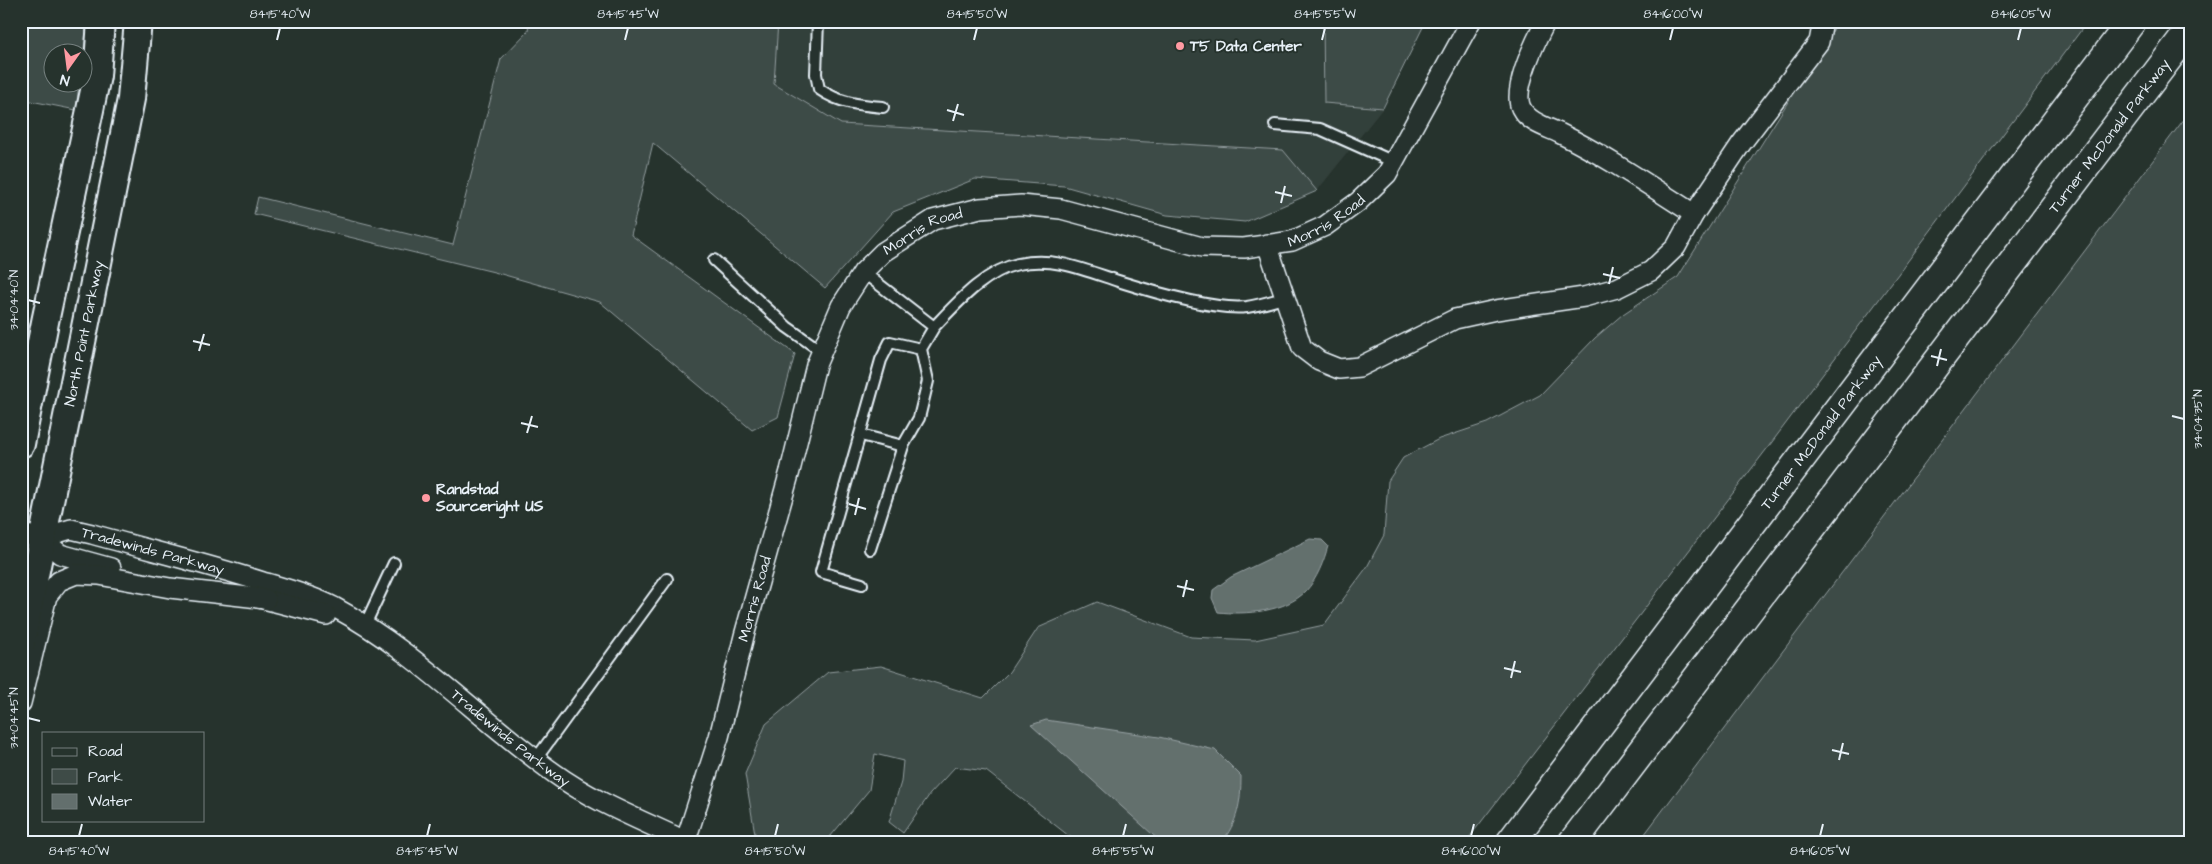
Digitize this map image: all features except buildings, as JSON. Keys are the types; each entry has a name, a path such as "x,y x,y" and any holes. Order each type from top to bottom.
{"highway":[{"name":"Turner McDonald Parkway","path":"1510,843 2132,21"},
{"name":"Turner McDonald Parkway","path":"1572,843 2191,28"}],"street":[{"path":"21,444 44,322 90,110 96,76 101,21"},
{"name":"North Point Parkway","path":"21,645 31,536 131,99 138,21"},
{"name":"Morris Road","path":"684,842 719,736 821,351 841,306 863,272 883,252 933,220 980,208 1012,205 1061,209 1202,247 1244,248 1292,241 1325,226 1358,202 1387,174 1471,21"},
{"path":"1546,21 1519,91 1521,108 1526,115 1534,121 1574,140 1694,214"},
{"path":"1268,244 1284,298 1302,348 1319,361 1339,369 1359,367 1455,319 1496,310 1584,297 1617,288 1651,271 1676,247 1694,214 1741,144 1819,42 1823,21"},
{"name":"Tradewinds Parkway","path":"31,536 71,529 222,568 294,592 334,608 443,682 536,759 583,792 684,842"},
{"name":"Tradewinds Parkway","path":"31,536 63,555 121,570 266,599 319,614 347,616"},
{"name":"Tradewinds Parkway","path":"21,703 47,596 59,581 76,574 99,575 170,588 266,599"}],"lane":[{"path":"818,21 816,74 820,89 831,98 853,104 883,107"},
{"path":"1275,125 1320,130 1394,162"},
{"path":"714,260 787,327 821,351"},
{"path":"870,549 903,446 920,418 928,381 921,348 934,327 991,276 1017,264 1043,261 1077,266 1162,294 1209,304 1246,307 1284,298"},
{"path":"863,272 934,327"},
{"path":"862,584 821,572 881,360 890,342 921,348"},
{"path":"861,435 903,446"},
{"path":"364,627 394,562"},
{"path":"536,759 667,579"}],"shaded area":[{"path":"778,21 1323,21 1324,103 1383,108 1317,191 1282,150 841,124 774,84"}],"green space":[{"path":"21,21 87,21 85,42 42,42 42,92 78,92 76,110 21,99"},
{"path":"529,21 778,21 774,84 841,124 1283,150 1317,191 1245,222 1167,215 1064,186 975,179 893,212 825,288 653,143 631,235 795,354 778,417 752,430 600,302 494,272 254,214 258,197 453,245 501,59 528,31"},
{"path":"1323,21 1426,21 1383,108 1324,103"},
{"path":"1843,21 2088,21 1766,450 1465,843 1078,843 986,771 955,767 930,794 903,833 889,822 901,782 903,761 875,754 869,790 825,843 759,843 756,840 745,774 766,724 828,672 881,666 983,698 1009,672 1038,628 1097,602 1191,637 1255,640 1324,625 1367,567 1384,535 1388,481 1403,458 1439,439 1487,423 1540,395 1595,338 1623,314 1678,277 1835,27"},
{"path":"2191,110 2191,843 1638,843"}],"water":[{"path":"1310,539 1322,540 1328,546 1314,581 1298,598 1288,604 1265,610 1240,613 1218,612 1212,598 1213,590 1231,577"},
{"path":"1046,720 1159,737 1215,750 1241,776 1237,811 1227,835 1221,843 1162,843 1031,725"}],"place":[{"name":"T5 Data Center","path":"1180,46"},
{"name":"Randstad Sourceright US","path":"426,498"}]}
